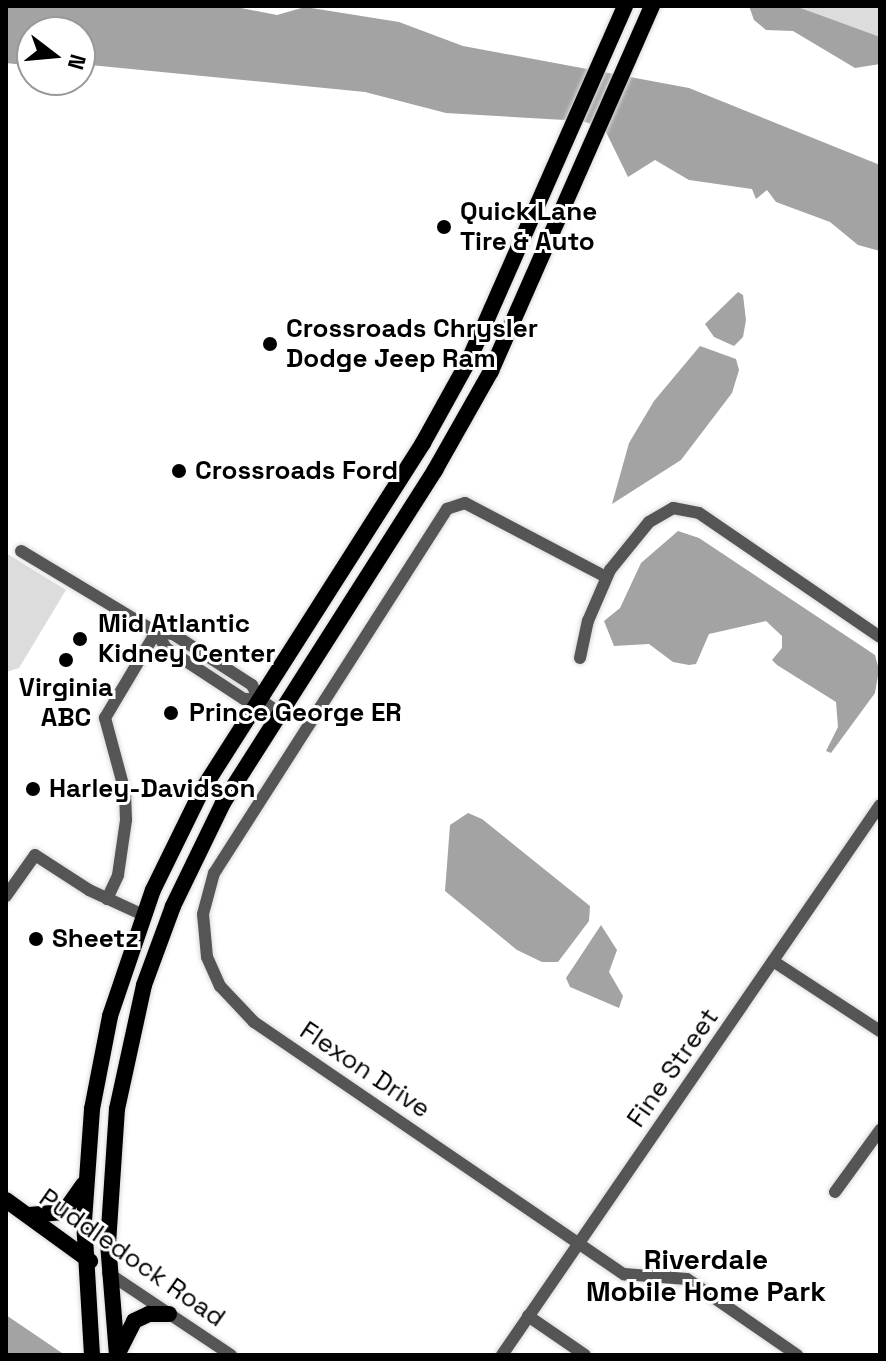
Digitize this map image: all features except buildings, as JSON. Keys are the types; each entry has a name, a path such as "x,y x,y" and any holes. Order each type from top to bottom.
{"main road":[{"path":"92,1355 84,1256 85,1180 100,1062 143,915 184,822 445,405 498,300 625,6"},
{"path":"118,1355 108,1273 117,1109 144,985 206,834 474,403 581,175 652,6"},
{"path":"29,1215 64,1212 85,1180"},
{"name":"Puddledock Road","path":"6,1200 108,1273"},
{"path":"118,1355 134,1321 149,1314 169,1314"}],"street":[{"name":"Flexon Drive","path":"606,577 465,503 447,509 210,884 203,914 205,949 220,986 238,1009 632,1277 673,1275 699,1285 797,1355"},
{"path":"580,658 606,577 649,522 668,510 691,509 880,637"},
{"path":"21,551 156,632 166,648 244,699 259,699 280,713"},
{"path":"107,899 118,875 126,820 125,792 105,718 156,632"},
{"name":"Fine Street","path":"502,1355 880,805"},
{"path":"6,896 35,855 107,899 143,915"},
{"path":"773,961 880,1031"},
{"path":"835,1192 880,1130"},
{"name":"Puddledock Road","path":"108,1273 231,1355"},
{"path":"528,1316 585,1355"}],"shaded area":[{"path":"6,6 231,6 277,15 305,7 399,22 463,46 689,88 880,165 880,251 858,245 830,222 776,202 767,190 756,199 752,189 689,180 655,160 628,177 604,128 582,121 446,113 365,92 96,66 96,16 16,16 16,64 6,63"},
{"path":"749,6 795,6 880,37 880,64 855,68 793,31 766,30 754,20"},
{"path":"795,6 880,8 880,37 847,26"},
{"path":"738,292 743,295 746,320 743,337 734,346 714,337 705,324"},
{"path":"700,346 736,359 739,370 732,393 681,460 612,504 629,443 654,401"},
{"path":"678,531 699,538 875,655 879,670 875,693 831,753 826,751 838,727 836,702 772,660 782,648 782,636 766,621 709,634 696,664 673,662 649,644 614,646 604,621 620,608 641,563"},
{"path":"6,553 66,590 19,668 6,672"},
{"path":"468,813 482,819 590,906 589,921 558,962 542,962 517,950 445,891 450,825"},
{"path":"601,925 617,950 609,972 623,996 619,1008 570,987 566,978"},
{"path":"6,1315 65,1355 6,1355"}],"place":[{"name":"Quick Lane Tire & Auto","path":"444,227"},
{"name":"Crossroads Chrysler Dodge Jeep Ram","path":"270,344"},
{"name":"Crossroads Ford","path":"179,471"},
{"name":"Mid Atlantic Kidney Center","path":"80,639"},
{"name":"Virginia ABC","path":"66,660"},
{"name":"Prince George ER","path":"171,713"},
{"name":"Harley-Davidson","path":"33,789"},
{"name":"Sheetz","path":"36,939"}],"district":[{"name":"Riverdale Mobile Home Park","path":"706,1275"}]}
